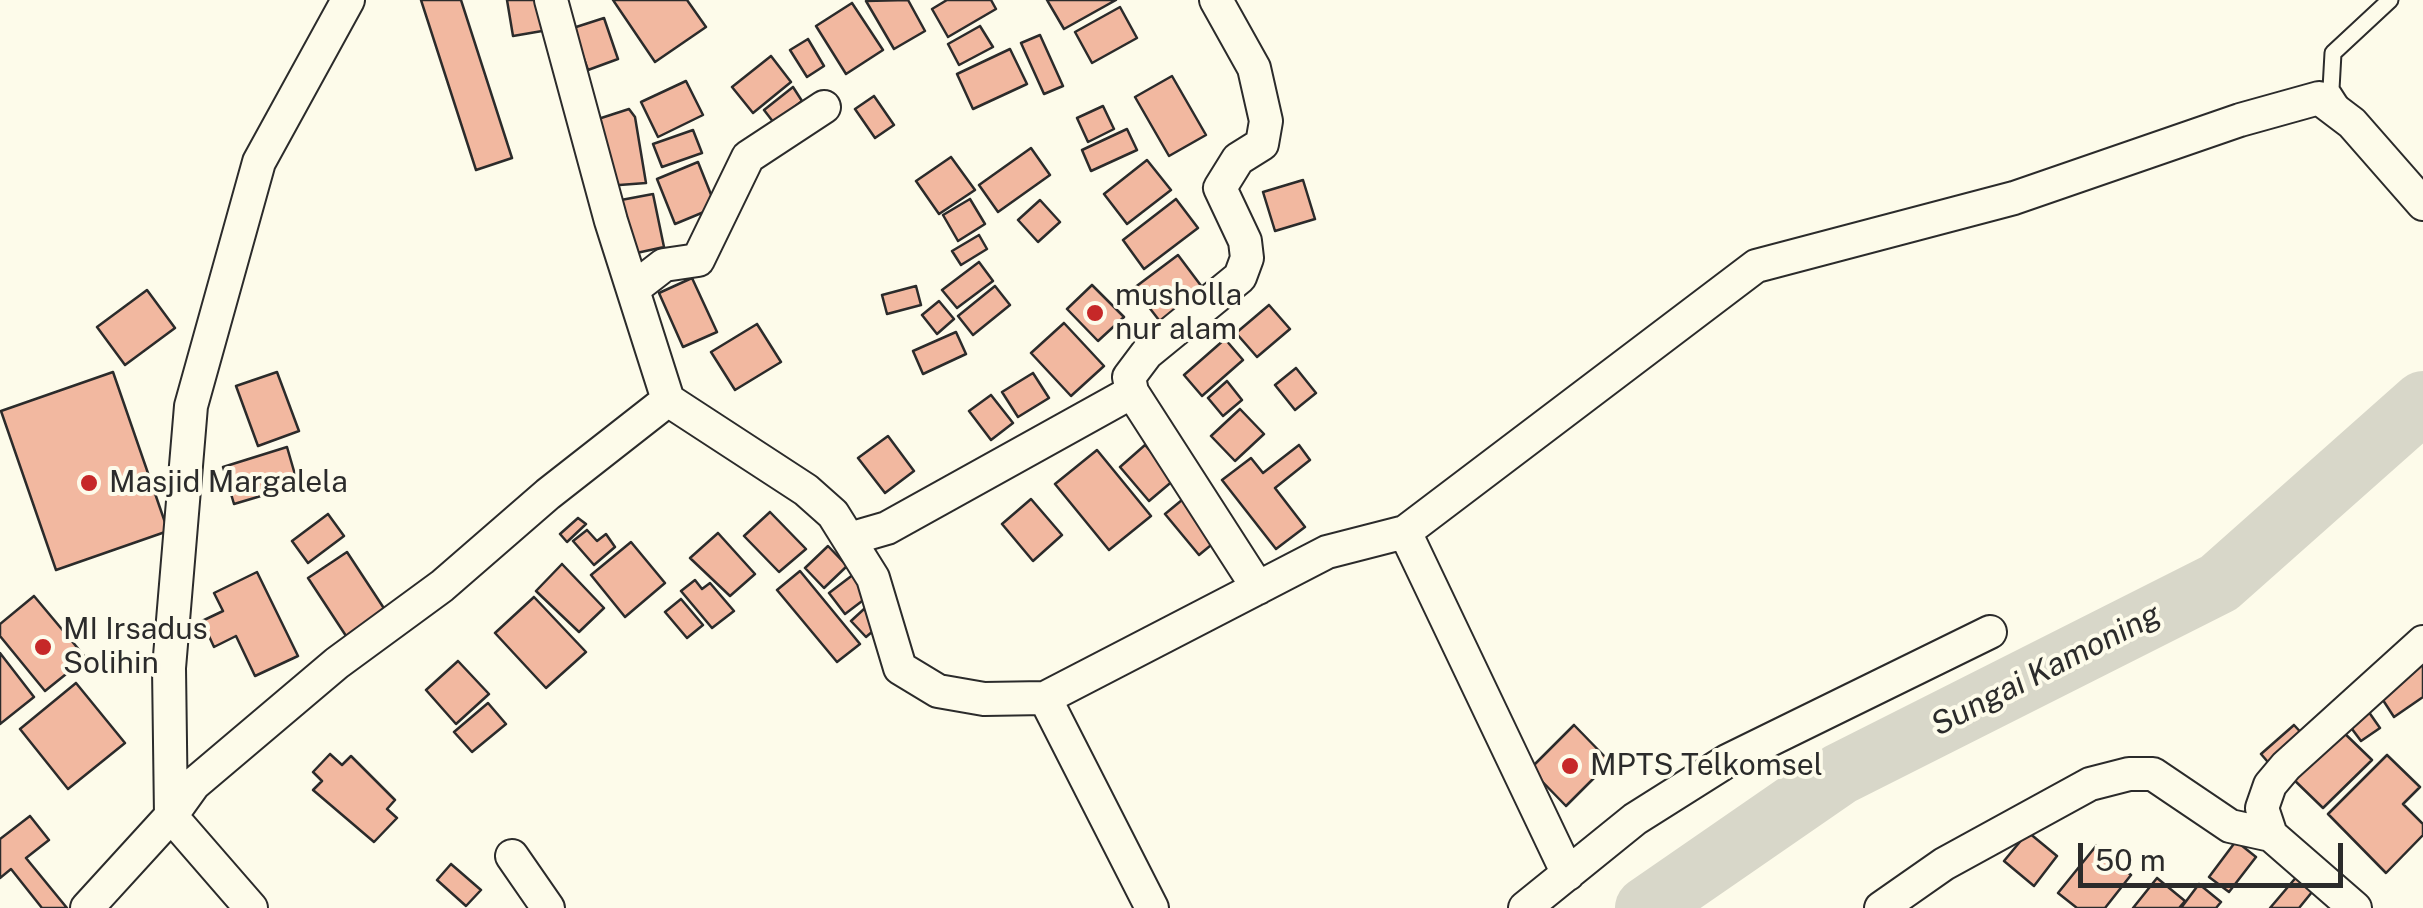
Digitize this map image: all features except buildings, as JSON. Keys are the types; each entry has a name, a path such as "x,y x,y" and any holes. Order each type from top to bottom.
{"street":[{"path":"251,908 170,816 168,668 191,406 260,162 348,0"},
{"path":"551,0 668,400 806,490 832,514 872,578 900,668 938,691 984,699 1045,698 1327,552 1405,532 1756,266 2014,198 2240,120 2319,98 2352,123 2423,204"},
{"path":"1216,0 1254,68 1266,121 1262,144 1238,159 1220,188 1245,241 1248,258 1240,278 1147,353 1129,377 1132,392 1258,588"},
{"path":"633,289 664,265 698,260 748,158 824,107"},
{"path":"849,540 887,528 922,510 1132,392"},
{"path":"87,908 194,784 337,663 442,586 548,494 668,400"},
{"path":"1405,532 1568,874"},
{"path":"1525,908 1635,819 1727,761 1990,632"},
{"path":"2271,835 2262,808 2270,785 2423,642"},
{"path":"1045,698 1152,908"},
{"path":"1881,908 1944,864 2090,784 2128,774 2154,774 2230,826 2271,835 2355,908"},
{"path":"512,856 548,908"}],"lane":[{"path":"2352,123 2331,89 2333,53 2390,0"}],"waterway":[{"name":"Sungai Kamoning","path":"1646,908 1840,774 2219,583 2423,402"}],"place":[{"name":"musholla nur alam","path":"1095,313"},
{"name":"Masjid Margalela","path":"89,483"},
{"name":"MI Irsadus Solihin","path":"43,647"},
{"name":"MPTS Telkomsel","path":"1570,766"}]}
